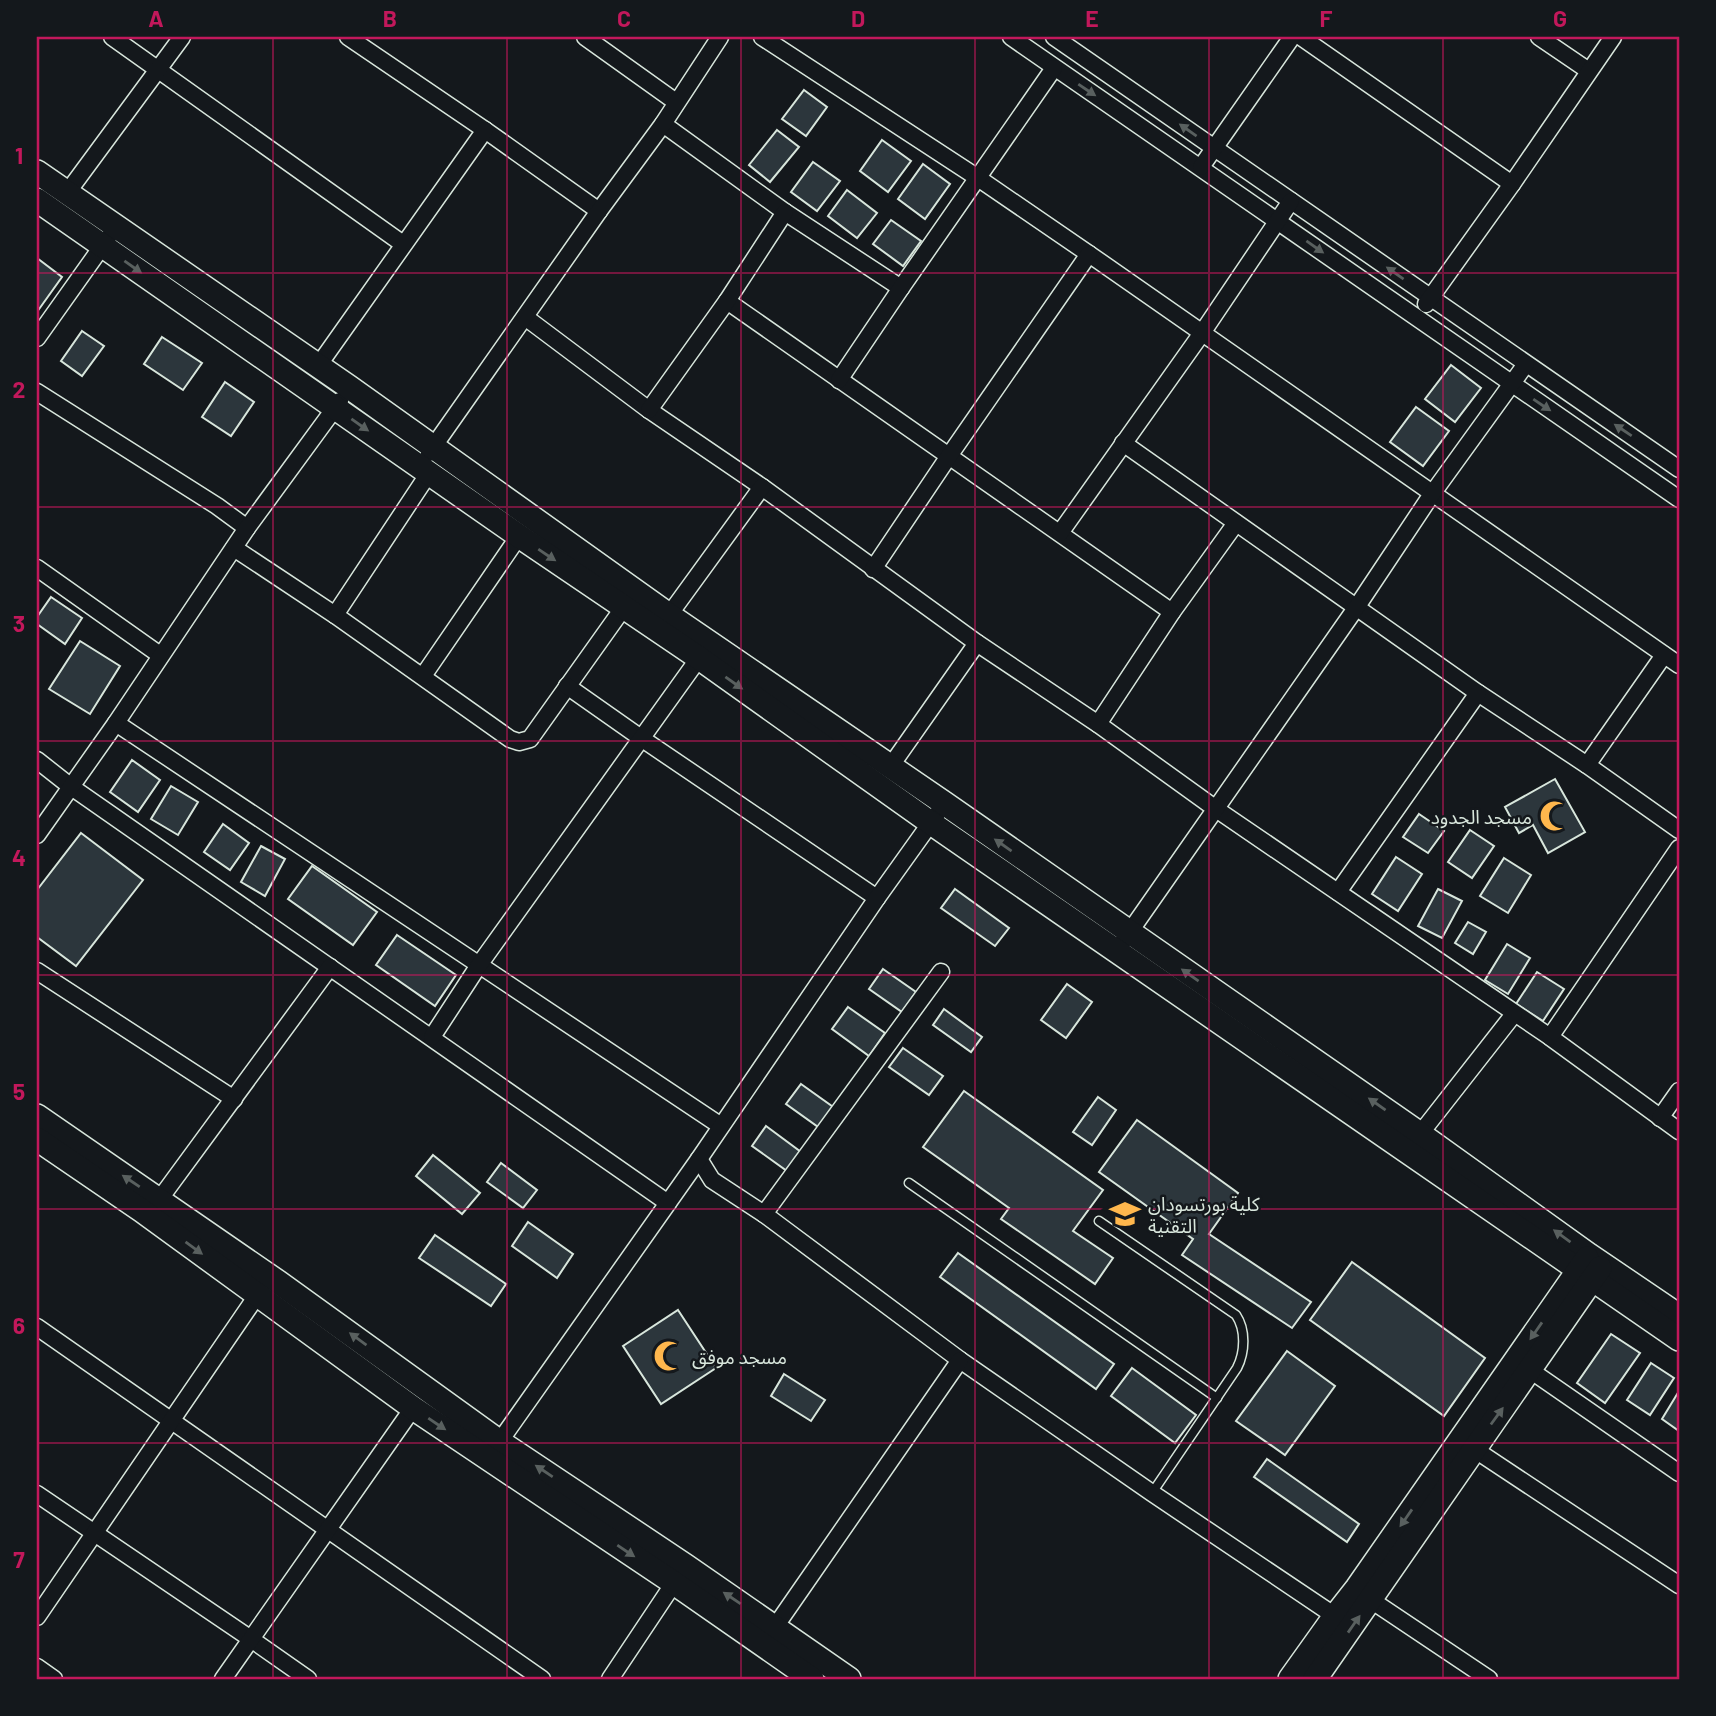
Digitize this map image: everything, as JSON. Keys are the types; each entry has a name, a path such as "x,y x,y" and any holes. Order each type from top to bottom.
{"street":[{"path":"112,37 403,244"},
{"path":"67,193 182,37"},
{"path":"349,37 599,211"},
{"path":"585,37 676,102"},
{"path":"335,615 424,470 433,447 663,124 720,37"},
{"path":"762,37 1089,254 1679,665"},
{"path":"1011,37 1673,495 1679,470 1054,37"},
{"path":"1201,167 1292,37"},
{"path":"1301,37 1513,184"},
{"path":"1539,37 1589,71"},
{"path":"1416,318 1513,184 1614,37"},
{"path":"839,380 1055,68"},
{"path":"663,124 785,212 901,288"},
{"path":"318,366 485,130"},
{"path":"37,172 349,387 669,615 944,803 1123,941 1590,1267 1679,1316"},
{"path":"37,200 699,658 931,823 1123,941 1420,1134 1679,1339"},
{"path":"1060,533 1202,333 1291,201"},
{"path":"649,410 727,301 785,212"},
{"path":"37,338 116,225"},
{"path":"873,569 1089,254"},
{"path":"727,301 1172,611"},
{"path":"525,317 649,410 762,487 977,643 1550,1037 1679,1131"},
{"path":"1123,941 1526,364"},
{"path":"37,835 247,528 349,387"},
{"path":"37,392 218,506 247,528"},
{"path":"1123,443 1478,693 1679,830"},
{"path":"669,615 762,487"},
{"path":"1098,724 1172,611 1236,523"},
{"path":"423,677 519,536"},
{"path":"234,548 335,615 510,739 519,742 530,739 624,607"},
{"path":"37,568 160,655"},
{"path":"890,767 977,643"},
{"path":"1587,765 1664,655"},
{"path":"432,1037 479,965 699,658"},
{"path":"568,686 877,898"},
{"path":"1338,892 1478,693"},
{"path":"116,723 721,1126"},
{"path":"37,760 70,786 668,1203"},
{"path":"493,1450 699,1159 944,803"},
{"path":"1550,1037 1679,848"},
{"path":"159,1200 330,967"},
{"path":"37,971 234,1099"},
{"path":"764,1214 941,972"},
{"path":"1420,1134 1514,1014"},
{"path":"1660,1118 1679,1091"},
{"path":"37,1116 278,1282 493,1450 680,1575 812,1679"},
{"path":"37,1139 141,1210 413,1408 493,1450"},
{"path":"699,1159 712,1180 764,1214 960,1360 1335,1616"},
{"path":"1323,1676 1371,1600 1530,1370 1590,1267"},
{"path":"1290,1679 1590,1267"},
{"path":"37,1617 258,1294"},
{"path":"37,1327 542,1679"},
{"path":"775,1627 960,1360"},
{"path":"1530,1370 1679,1473"},
{"path":"223,1679 413,1408"},
{"path":"1474,1449 1679,1585"},
{"path":"37,1494 308,1679"},
{"path":"680,1575 775,1627 849,1679"},
{"path":"610,1679 680,1575"},
{"path":"1371,1600 1489,1679"},
{"path":"37,1667 54,1679"}],"lane":[{"path":"909,1183 1217,1398"},
{"path":"1099,1221 1236,1314 1241,1322 1241,1360 1152,1493"}],"building":[{"path":"804,90 827,107 806,136 782,119"},
{"path":"777,130 799,147 770,182 749,165"},
{"path":"882,140 911,161 888,192 860,171"},
{"path":"813,162 840,181 817,211 791,192"},
{"path":"923,164 950,184 925,219 898,199"},
{"path":"847,190 877,213 857,238 828,216"},
{"path":"891,220 921,241 903,266 873,244"},
{"path":"37,258 62,277 37,312"},
{"path":"82,331 104,346 82,376 61,361"},
{"path":"162,337 202,363 183,390 144,364"},
{"path":"1451,365 1481,388 1455,422 1425,399"},
{"path":"225,382 254,402 231,436 202,417"},
{"path":"1416,407 1449,431 1423,466 1390,442"},
{"path":"51,597 82,618 65,644 37,624 37,617"},
{"path":"80,641 120,666 90,714 49,689"},
{"path":"132,760 160,780 138,812 110,792"},
{"path":"1555,779 1585,832 1548,853 1533,825 1519,833 1505,807"},
{"path":"171,786 198,802 178,835 151,819"},
{"path":"1419,814 1444,831 1428,853 1403,837"},
{"path":"223,824 249,843 230,870 204,852"},
{"path":"1470,830 1494,846 1472,878 1448,862"},
{"path":"81,833 143,880 76,966 37,937 37,890"},
{"path":"261,846 285,859 265,896 241,882"},
{"path":"1396,857 1422,874 1398,911 1372,894"},
{"path":"1504,858 1531,875 1508,913 1480,896"},
{"path":"312,866 377,912 353,945 288,899"},
{"path":"955,889 1009,928 995,946 941,908"},
{"path":"1438,889 1462,901 1442,938 1418,926"},
{"path":"1468,922 1486,932 1473,954 1455,943"},
{"path":"397,935 456,975 435,1006 376,965"},
{"path":"1507,944 1530,958 1508,994 1485,980"},
{"path":"883,969 916,992 902,1012 869,989"},
{"path":"1537,972 1564,989 1543,1021 1516,1004"},
{"path":"1067,984 1092,1002 1066,1038 1041,1020"},
{"path":"848,1007 885,1033 869,1056 832,1029"},
{"path":"944,1009 982,1037 971,1052 933,1025"},
{"path":"903,1048 943,1076 929,1095 889,1067"},
{"path":"801,1084 836,1109 821,1129 786,1104"},
{"path":"964,1091 1103,1190 1073,1231 1113,1258 1095,1284 1001,1219 1009,1208 923,1147"},
{"path":"1098,1097 1116,1110 1092,1145 1073,1132"},
{"path":"1137,1120 1238,1193 1209,1234 1311,1302 1292,1328 1182,1255 1193,1239 1099,1172"},
{"path":"766,1126 801,1152 787,1171 752,1146"},
{"path":"433,1155 480,1193 462,1214 416,1176"},
{"path":"501,1163 537,1190 523,1208 487,1182"},
{"path":"528,1222 573,1254 557,1278 512,1246"},
{"path":"435,1235 506,1284 491,1306 419,1258"},
{"path":"958,1253 1114,1364 1096,1389 940,1277"},
{"path":"1352,1262 1485,1358 1444,1416 1310,1320"},
{"path":"678,1310 716,1368 661,1404 623,1346"},
{"path":"1611,1334 1640,1353 1605,1403 1577,1383"},
{"path":"1287,1351 1335,1386 1285,1455 1236,1421"},
{"path":"1651,1363 1674,1378 1650,1415 1627,1400"},
{"path":"1132,1368 1196,1415 1175,1443 1111,1396"},
{"path":"784,1374 825,1400 811,1421 771,1396"},
{"path":"1679,1391 1679,1431 1662,1419"},
{"path":"1267,1459 1359,1524 1347,1542 1254,1477"}],"place":[{"name":"مسجد الجدود","path":"1555,816"},
{"name":"كلية بورتسودان التقنية","path":"1125,1214"},
{"name":"مسجد موفق","path":"669,1356"}]}
